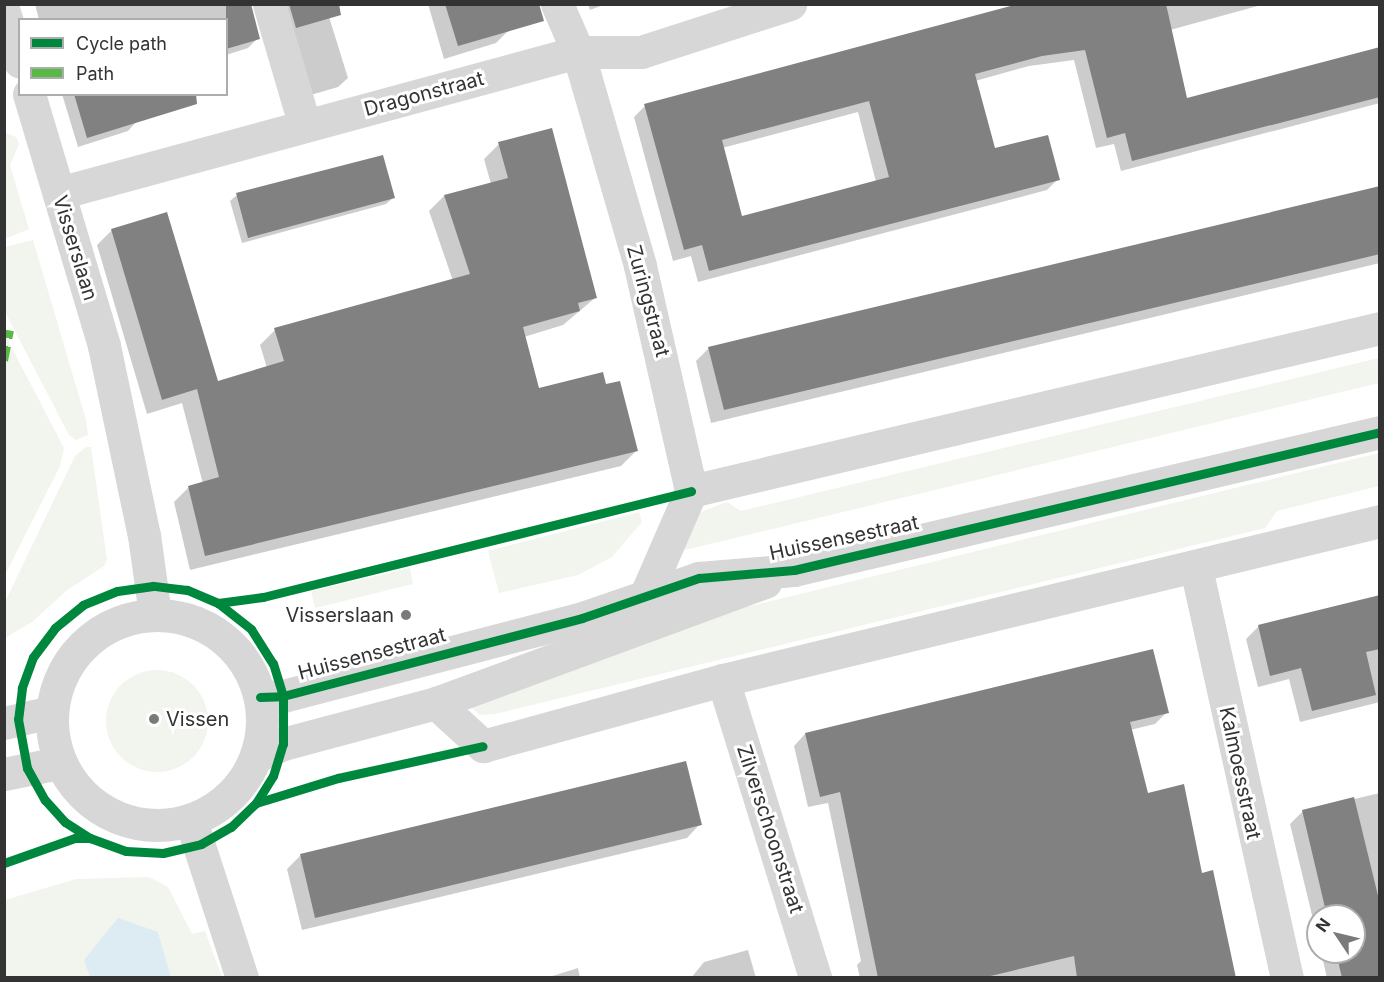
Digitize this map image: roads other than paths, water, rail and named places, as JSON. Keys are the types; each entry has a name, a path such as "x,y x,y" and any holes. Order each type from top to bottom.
{"street":[{"path":"269,4 305,126"},
{"name":"Zuringstraat","path":"557,4 578,52 640,266 691,491"},
{"name":"Dragonstraat","path":"59,193 578,52 641,52 790,4"},
{"path":"4,12 18,56"},
{"name":"Visserslaan","path":"30,96 107,356 144,535 155,614"},
{"path":"645,597 691,491 1380,328"},
{"name":"Huissensestraat","path":"260,697 284,696 582,618 699,578 794,570 1380,432"},
{"path":"436,703 483,746 723,680 1196,568 1380,521"},
{"name":"Kalmoesstraat","path":"1196,568 1287,978"},
{"name":"Huissensestraat","path":"256,756 283,744 436,703 707,606 794,570"},
{"path":"155,614 191,620 223,637 247,665 260,697 263,717 256,756 234,791 219,806 191,821 164,826 137,825 111,817 88,801 59,763 51,712 58,682 81,647 96,633 124,619 155,614"},
{"name":"Zilverschoonstraat","path":"723,680 815,978"},
{"path":"4,723 51,712"},
{"path":"4,774 59,763"},
{"path":"191,821 242,978"}],"place":[{"name":"Visserslaan","path":"406,615"},
{"name":"Vissen","path":"154,719"}]}
